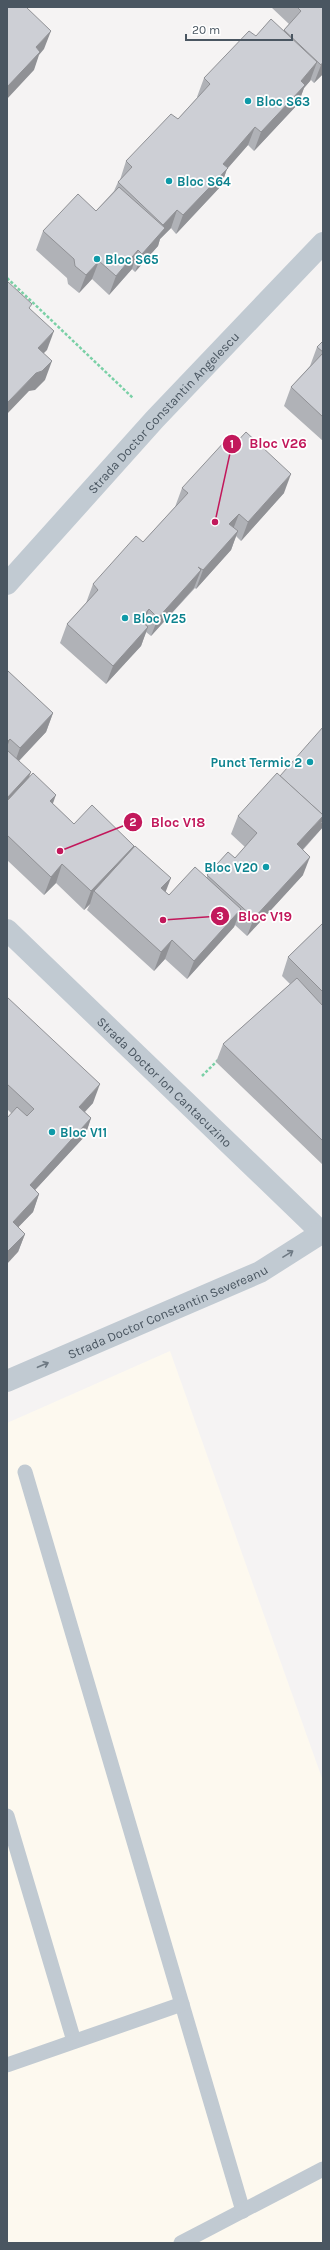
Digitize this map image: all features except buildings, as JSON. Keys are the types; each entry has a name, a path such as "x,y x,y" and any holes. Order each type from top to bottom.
{"street":[{"name":"Strada Doctor Constantin Angelescu","path":"7,584 155,419 323,243"},
{"name":"Strada Doctor Ion Cantacuzino","path":"7,930 180,1098 323,1232"},
{"name":"Strada Doctor Constantin Severeanu","path":"7,1381 260,1272 323,1232"}],"lane":[{"path":"25,1472 243,2211"},
{"path":"7,1816 74,2041"},
{"path":"7,2065 182,2004"},
{"path":"181,2243 323,2170"}],"path":[{"path":"7,278 155,419"},
{"path":"180,1098 222,1056"}],"shaded area":[{"path":"170,1351 323,1781 323,2243 7,2243 7,1423"}],"place":[{"name":"Bloc S63","path":"248,101"},
{"name":"Bloc S64","path":"169,181"},
{"name":"Bloc S65","path":"97,259"},
{"name":"Bloc V26","path":"215,522"},
{"name":"Bloc V25","path":"125,618"},
{"name":"Punct Termic 2","path":"310,762"},
{"name":"Bloc V18","path":"60,851"},
{"name":"Bloc V20","path":"266,867"},
{"name":"Bloc V19","path":"163,920"},
{"name":"Bloc V11","path":"52,1132"}]}
